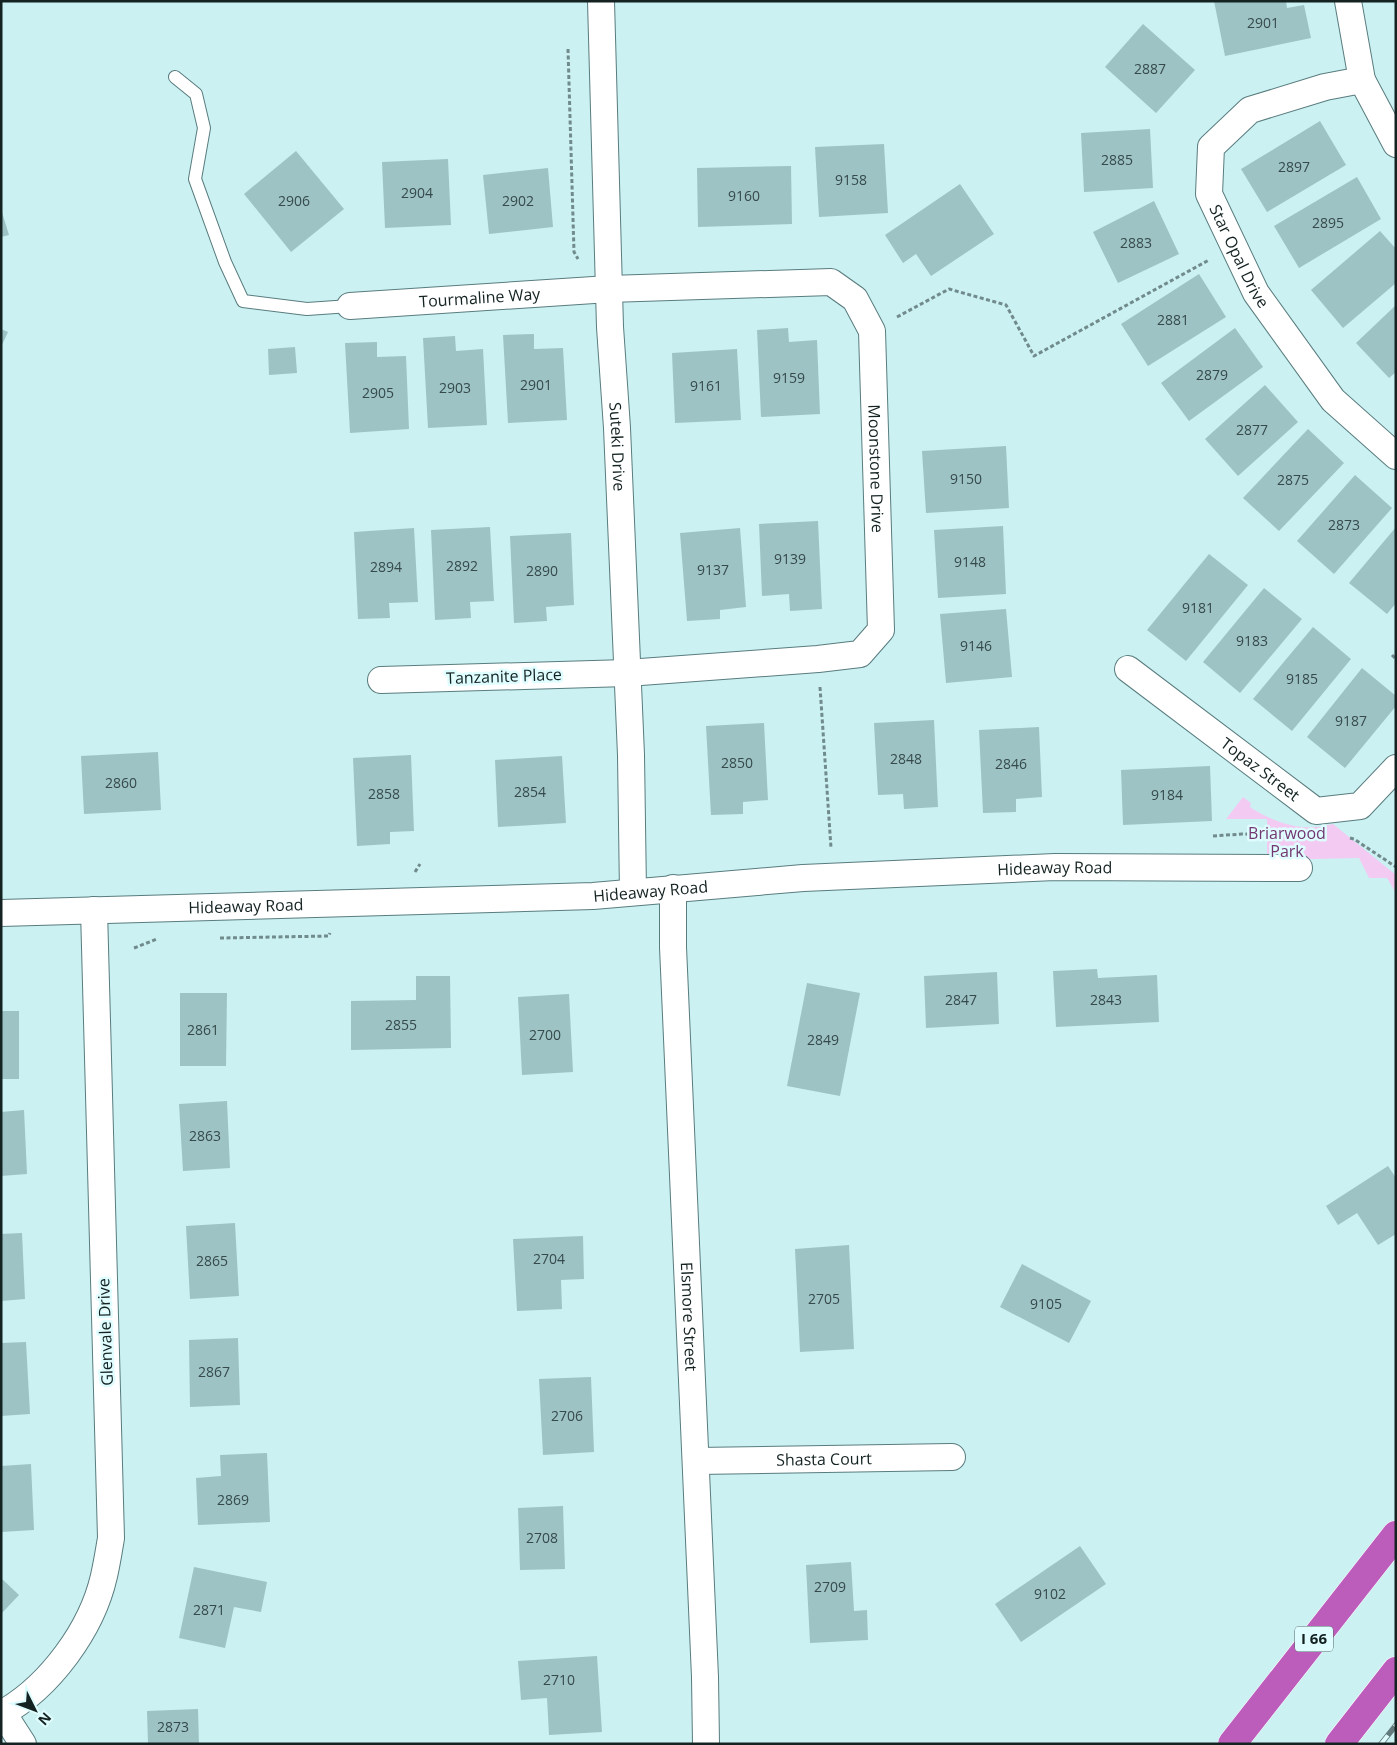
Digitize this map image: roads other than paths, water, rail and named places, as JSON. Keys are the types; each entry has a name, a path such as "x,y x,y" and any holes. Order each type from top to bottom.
{"highway":[{"name":"I 66","path":"1232,1744 1396,1534"},
{"path":"1339,1744 1396,1671"}],"street":[{"name":"Suteki Drive","path":"601,1 609,289 627,673 634,892"},
{"path":"1348,1 1362,80 1396,144"},
{"name":"Star Opal Drive","path":"1362,80 1325,87 1250,110 1211,147 1209,194 1256,293 1333,400 1396,456"},
{"name":"Moonstone Drive","path":"609,289 831,282 856,299 872,331 881,630 860,654 818,659 627,673"},
{"name":"Tourmaline Way","path":"350,306 609,289"},
{"name":"Topaz Street","path":"1128,669 1316,811 1360,806 1396,768"},
{"name":"Tanzanite Place","path":"381,680 627,673"},
{"name":"Hideaway Road","path":"1,913 593,896 673,888 832,877 1055,867 1299,868"},
{"name":"Elsmore Street","path":"673,888 673,948 705,1677 706,1744"},
{"name":"Glenvale Drive","path":"2,1713 36,1688 69,1652 90,1616 104,1577 111,1538 94,910"},
{"name":"Shasta Court","path":"696,1462 952,1456"},
{"path":"2,1713 23,1744"}],"lane":[{"path":"175,77 196,94 204,128 195,179 225,262 242,301 307,309 350,306"}],"railway":[{"path":"1381,1744 1396,1725"}],"park label":[{"name":"Briarwood Park","path":"1287,842"}]}
